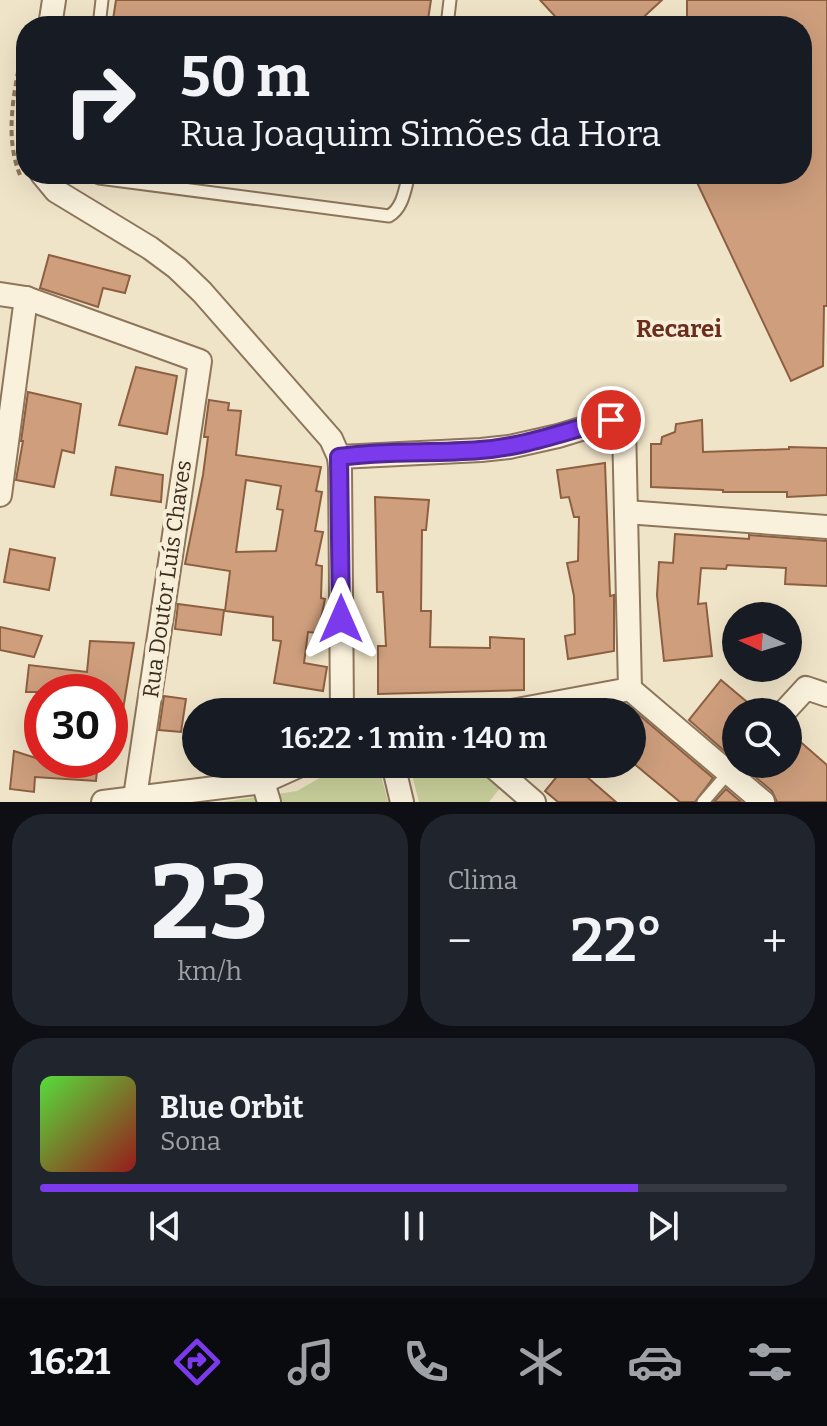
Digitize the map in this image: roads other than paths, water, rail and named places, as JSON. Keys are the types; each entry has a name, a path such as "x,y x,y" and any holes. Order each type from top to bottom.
{"street":[{"path":"50,184 56,191 164,257 214,305 325,431 339,457 342,698"},
{"path":"0,294 26,298 0,495"},
{"name":"Rua Doutor Luís Chaves","path":"26,298 200,361 135,797"},
{"path":"339,457 495,449 558,436 611,420 620,422 626,432 630,689"},
{"path":"626,512 827,527"},
{"path":"797,698 806,688 827,695"},
{"path":"581,698 630,689 722,760"},
{"path":"103,802 135,797 266,792 284,778"},
{"path":"396,778 402,802"},
{"path":"506,778 534,802"},
{"path":"742,778 763,802"}],"lane":[{"path":"145,184 389,216 401,203 406,184"},
{"path":"703,802 724,778"}],"district":[{"name":"Recarei","path":"679,329"}]}
